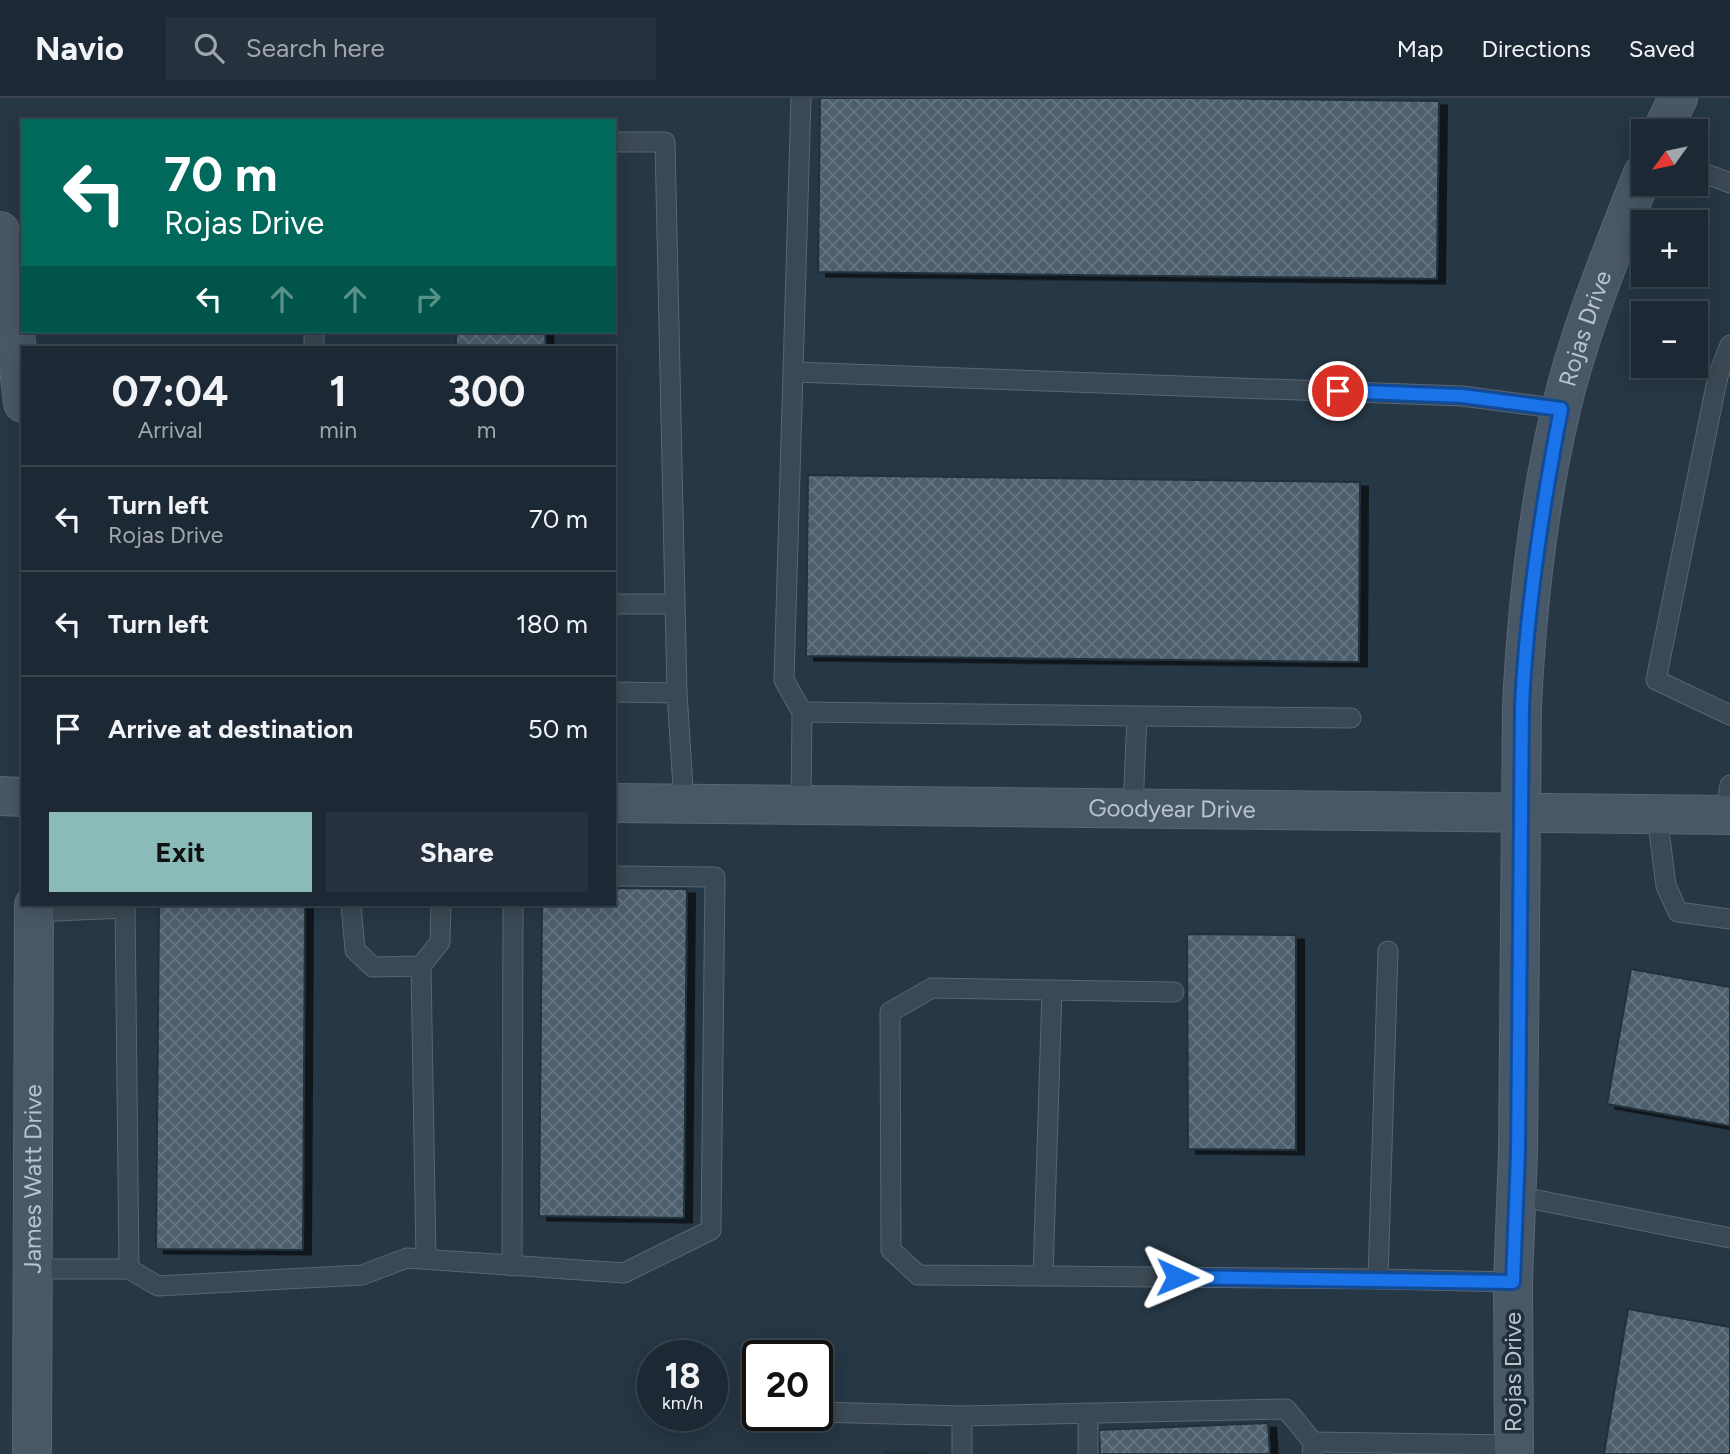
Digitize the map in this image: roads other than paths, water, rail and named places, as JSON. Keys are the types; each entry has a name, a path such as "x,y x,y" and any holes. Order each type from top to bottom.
{"street":[{"name":"Rojas Drive","path":"1514,1450 1513,1282 1517,1196 1525,637 1543,500 1561,409 1588,318 1634,196"},
{"path":"0,231 21,386"},
{"path":"0,796 21,797"},
{"name":"Goodyear Drive","path":"616,803 1657,814 1729,805"},
{"name":"James Watt Drive","path":"32,1454 34,908"}],"lane":[{"path":"801,98 784,680 802,712 801,804"},
{"path":"616,142 665,142 677,693 684,803"},
{"path":"1708,175 1730,183"},
{"path":"1730,345 1718,376 1656,680 1730,715"},
{"path":"793,372 1462,396 1561,409"},
{"path":"616,604 675,604"},
{"path":"616,692 677,693"},
{"path":"802,712 1352,718"},
{"path":"1133,808 1137,716"},
{"path":"1657,814 1666,886 1678,912 1730,919"},
{"path":"33,1269 129,1269 158,1286 362,1275 407,1258 624,1273 711,1230 715,877 616,876"},
{"path":"34,908 125,906 129,1269"},
{"path":"351,906 355,950 373,967 421,966"},
{"path":"426,1259 421,966 440,942 441,906"},
{"path":"512,1266 513,906"},
{"path":"1378,1279 1388,951"},
{"path":"1174,992 932,988 890,1012 891,1250 918,1275 1513,1282"},
{"path":"1043,1276 1052,990"},
{"path":"1517,1196 1730,1238"},
{"path":"833,1412 962,1416 1286,1409 1312,1448 1514,1450"},
{"path":"1088,1413 1088,1454"},
{"path":"962,1416 962,1454"}]}
